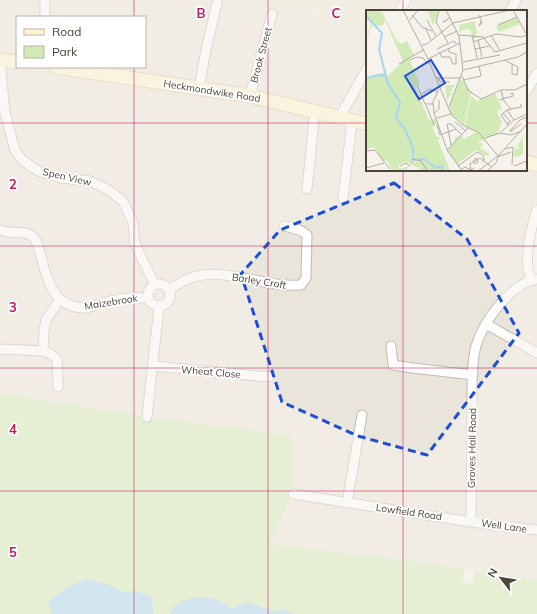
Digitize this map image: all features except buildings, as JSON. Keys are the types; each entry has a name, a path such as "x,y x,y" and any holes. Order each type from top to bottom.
{"main road":[{"path":"0,60 16,62"},
{"name":"Heckmondwike Road","path":"63,68 250,96 366,124"},
{"path":"527,162 537,165"}],"street":[{"path":"45,0 45,16"},
{"path":"401,10 406,0"},
{"path":"511,10 516,0"},
{"path":"199,88 206,50 218,2"},
{"name":"Brook Street","path":"250,96 272,14"},
{"name":"Spen View","path":"0,60 2,114 15,150 22,160 38,171 61,178 90,181 107,189 124,201 133,222 135,244 154,285"},
{"path":"339,118 366,71"},
{"path":"527,90 537,73"},
{"path":"307,189 315,111"},
{"path":"343,198 352,121"},
{"path":"534,280 526,263 527,252 537,210"},
{"name":"Barley Croft","path":"169,290 194,277 214,274 241,277 271,284 301,285 306,278 307,235 304,232 284,226"},
{"path":"0,230 12,233 25,233 32,236 38,244 52,290 60,299 46,320 43,351"},
{"name":"Groves Hall Road","path":"471,522 473,375 476,346 486,324 499,306 518,286 534,280"},
{"path":"161,284 169,290 170,298 163,306 159,307 152,304 148,298 149,290 154,285 161,284"},
{"name":"Maizebrook","path":"60,299 73,306 85,308 102,303 135,298 148,298"},
{"path":"147,417 159,307"},
{"path":"486,324 537,353"},
{"path":"391,346 393,365 473,375"},
{"path":"0,349 43,351 49,353 57,359 58,387"},
{"name":"Wheat Close","path":"153,366 269,377"},
{"path":"347,503 362,415"},
{"name":"Lowfield Road","path":"292,494 471,522"},
{"name":"Well Lane","path":"471,522 537,530"}],"highlighted area":[{"path":"394,183 467,239 519,333 427,455 358,436 282,402 241,274 280,230"}],"shaded area":[{"path":"0,0 537,0 537,210 528,273 537,279 537,579 474,571 415,561 269,544 293,494 147,417 0,393"},
{"path":"253,0 395,0 389,10 366,10 366,26"}],"green space":[{"path":"0,393 147,417 291,435 293,494 269,544 415,561 465,569 463,583 473,584 474,571 537,579 537,614 0,614"}],"water":[{"path":"88,579 108,584 123,592 136,591 152,597 153,614 52,614 48,601 73,584"},
{"path":"196,597 213,598 233,608 249,602 272,611 286,610 295,614 170,614 171,610 176,605"}]}
